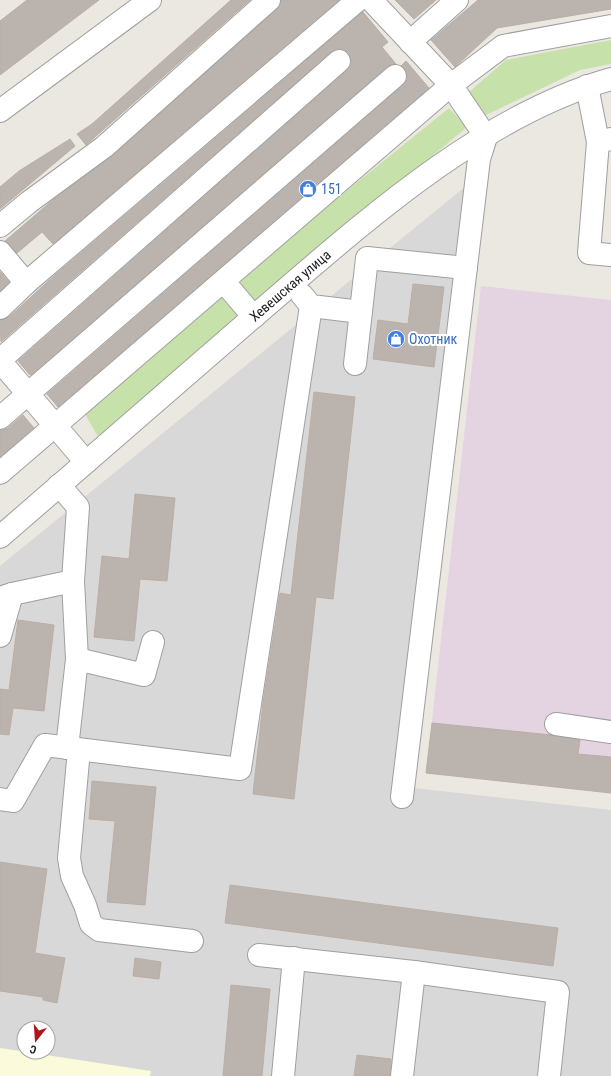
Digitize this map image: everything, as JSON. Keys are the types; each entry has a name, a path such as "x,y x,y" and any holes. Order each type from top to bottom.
{"street":[{"path":"0,111 150,0"},
{"path":"0,226 29,202 104,147 269,0"},
{"path":"0,308 26,283 358,0"},
{"path":"372,0 451,85 486,136 479,159 402,797"},
{"path":"410,42 457,0"},
{"path":"0,473 224,282 451,85 503,46 611,26"},
{"path":"86,462 0,361 339,61"},
{"path":"0,418 395,76"},
{"name":"Хевешская улица","path":"0,537 346,238 429,173 486,136 542,105 586,86 611,79"},
{"path":"586,86 604,140 589,253 611,255"},
{"path":"346,238 367,258 466,268"},
{"path":"0,252 26,283"},
{"path":"355,364 367,258"},
{"path":"224,282 254,317"},
{"path":"293,283 311,306 361,312"},
{"path":"0,799 14,801 45,746 240,769 311,306"},
{"path":"59,485 78,507 73,581 77,659 69,858 72,876 85,904 91,924 98,930 192,940"},
{"path":"0,636 6,596 73,581"},
{"path":"77,659 144,675 153,642"},
{"path":"556,724 611,732"},
{"path":"260,955 414,972 558,992 549,1076"},
{"path":"282,1076 294,958"},
{"path":"402,1076 414,972"}],"shaded area":[{"path":"482,173 414,788 611,810 611,1076 0,1076 0,566"},
{"path":"481,286 611,300 611,793 426,773"},
{"path":"0,1048 16,1050 16,1060 56,1060 56,1057 151,1071 150,1076 0,1076"}],"green space":[{"path":"611,40 611,64 580,70 484,116 469,92 506,60"},
{"path":"449,108 467,127 256,304 234,282"},
{"path":"220,295 239,315 100,440 85,414"}],"building":[{"path":"27,0 99,0 0,75 0,21"},
{"path":"231,0 250,0 86,145 77,134 92,124"},
{"path":"281,0 339,0 53,244 42,232 17,253 5,241 54,199 112,156 277,9"},
{"path":"395,0 436,0 414,19"},
{"path":"478,0 611,0 611,9 497,28 455,67 431,40"},
{"path":"363,12 388,42 382,47 396,64 387,67 31,375 29,374 18,361 347,70 351,65 349,53 343,49 336,49 331,52 1,342 0,320 9,317 56,274"},
{"path":"406,61 429,88 58,407 47,394 403,85 407,80 407,74 401,66"},
{"path":"70,139 75,146 0,209 0,187 19,171"},
{"path":"0,272 9,282 0,291"},
{"path":"413,284 444,287 434,367 373,359 378,320 408,324"},
{"path":"314,392 355,397 333,599 316,597 294,799 253,794 263,703 280,593 291,595"},
{"path":"23,415 34,428 0,457 0,430 8,428"},
{"path":"135,494 175,498 167,581 140,579 134,641 94,637 102,556 129,559"},
{"path":"18,620 54,625 44,711 13,708 9,735 0,734 0,689 9,690"},
{"path":"432,723 552,735 580,740 578,754 611,757 611,793 426,773"},
{"path":"92,781 156,787 145,905 107,902 115,821 89,819"},
{"path":"0,862 47,869 35,953 65,958 57,1003 43,1000 43,997 0,991"},
{"path":"230,885 558,928 553,966 225,923"},
{"path":"135,958 161,962 159,979 133,976"},
{"path":"231,985 270,989 262,1076 223,1076"},
{"path":"357,1055 391,1059 390,1076 354,1076"}],"place":[{"name":"151","path":"308,189"},
{"name":"Охотник","path":"396,339"}]}
